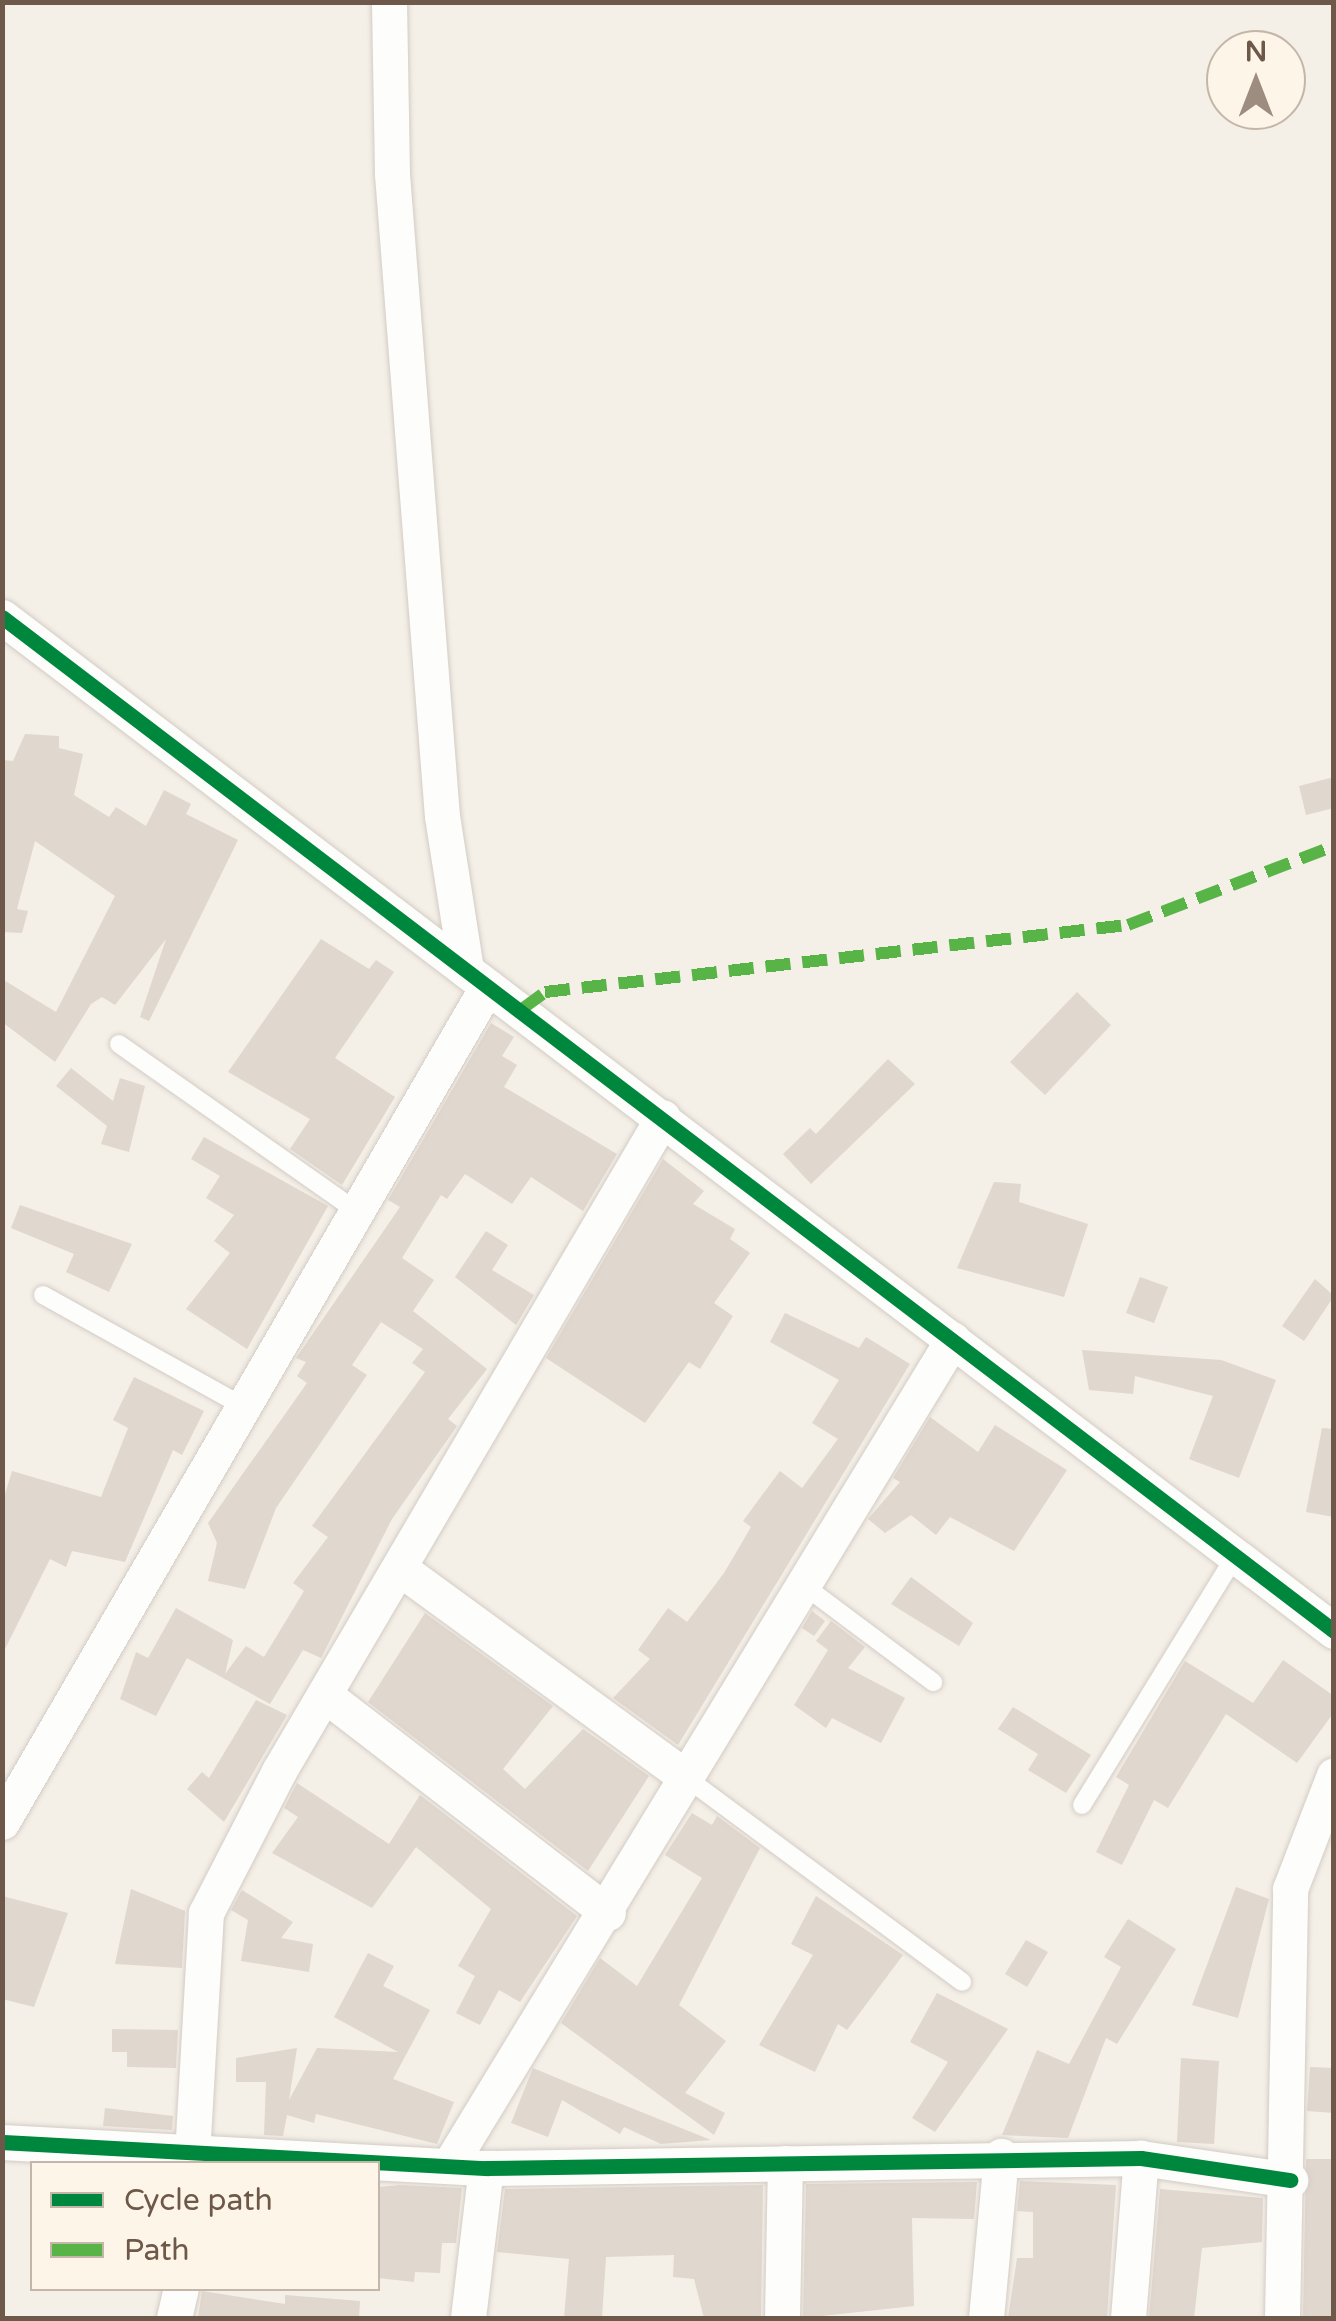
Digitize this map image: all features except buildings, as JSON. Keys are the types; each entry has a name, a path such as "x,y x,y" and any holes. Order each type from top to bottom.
{"street":[{"path":"7,1806 244,1407 477,979 439,777 392,174 389,2"},
{"path":"5,629 663,1117 1334,1630"},
{"path":"197,2157 206,1913 279,1770 328,1698 663,1117"},
{"path":"468,2318 469,2164 684,1775 806,1588 953,1339"},
{"path":"402,1570 684,1775"},
{"path":"328,1698 608,1912"},
{"path":"1282,2318 1290,2180 1290,1889 1334,1775"},
{"path":"2,2142 197,2157 352,2161"},
{"path":"380,2162 785,2163 1001,2156 1141,2158 1290,2180"},
{"path":"986,2318 1001,2156"},
{"path":"1128,2318 1141,2158"},
{"path":"782,2318 785,2163"},
{"path":"174,2318 180,2291"}],"lane":[{"path":"118,1044 352,1208"},
{"path":"43,1294 244,1407"},
{"path":"1082,1805 1235,1556"},
{"path":"806,1588 933,1682"},
{"path":"684,1775 962,1982"}],"marked path":[{"path":"522,1009 545,992 1128,925 1334,846"}],"cycle path":[{"path":"2,617 1334,1631"},
{"path":"2,2142 356,2161"},
{"path":"380,2162 486,2168 1141,2158 1290,2180"}]}
